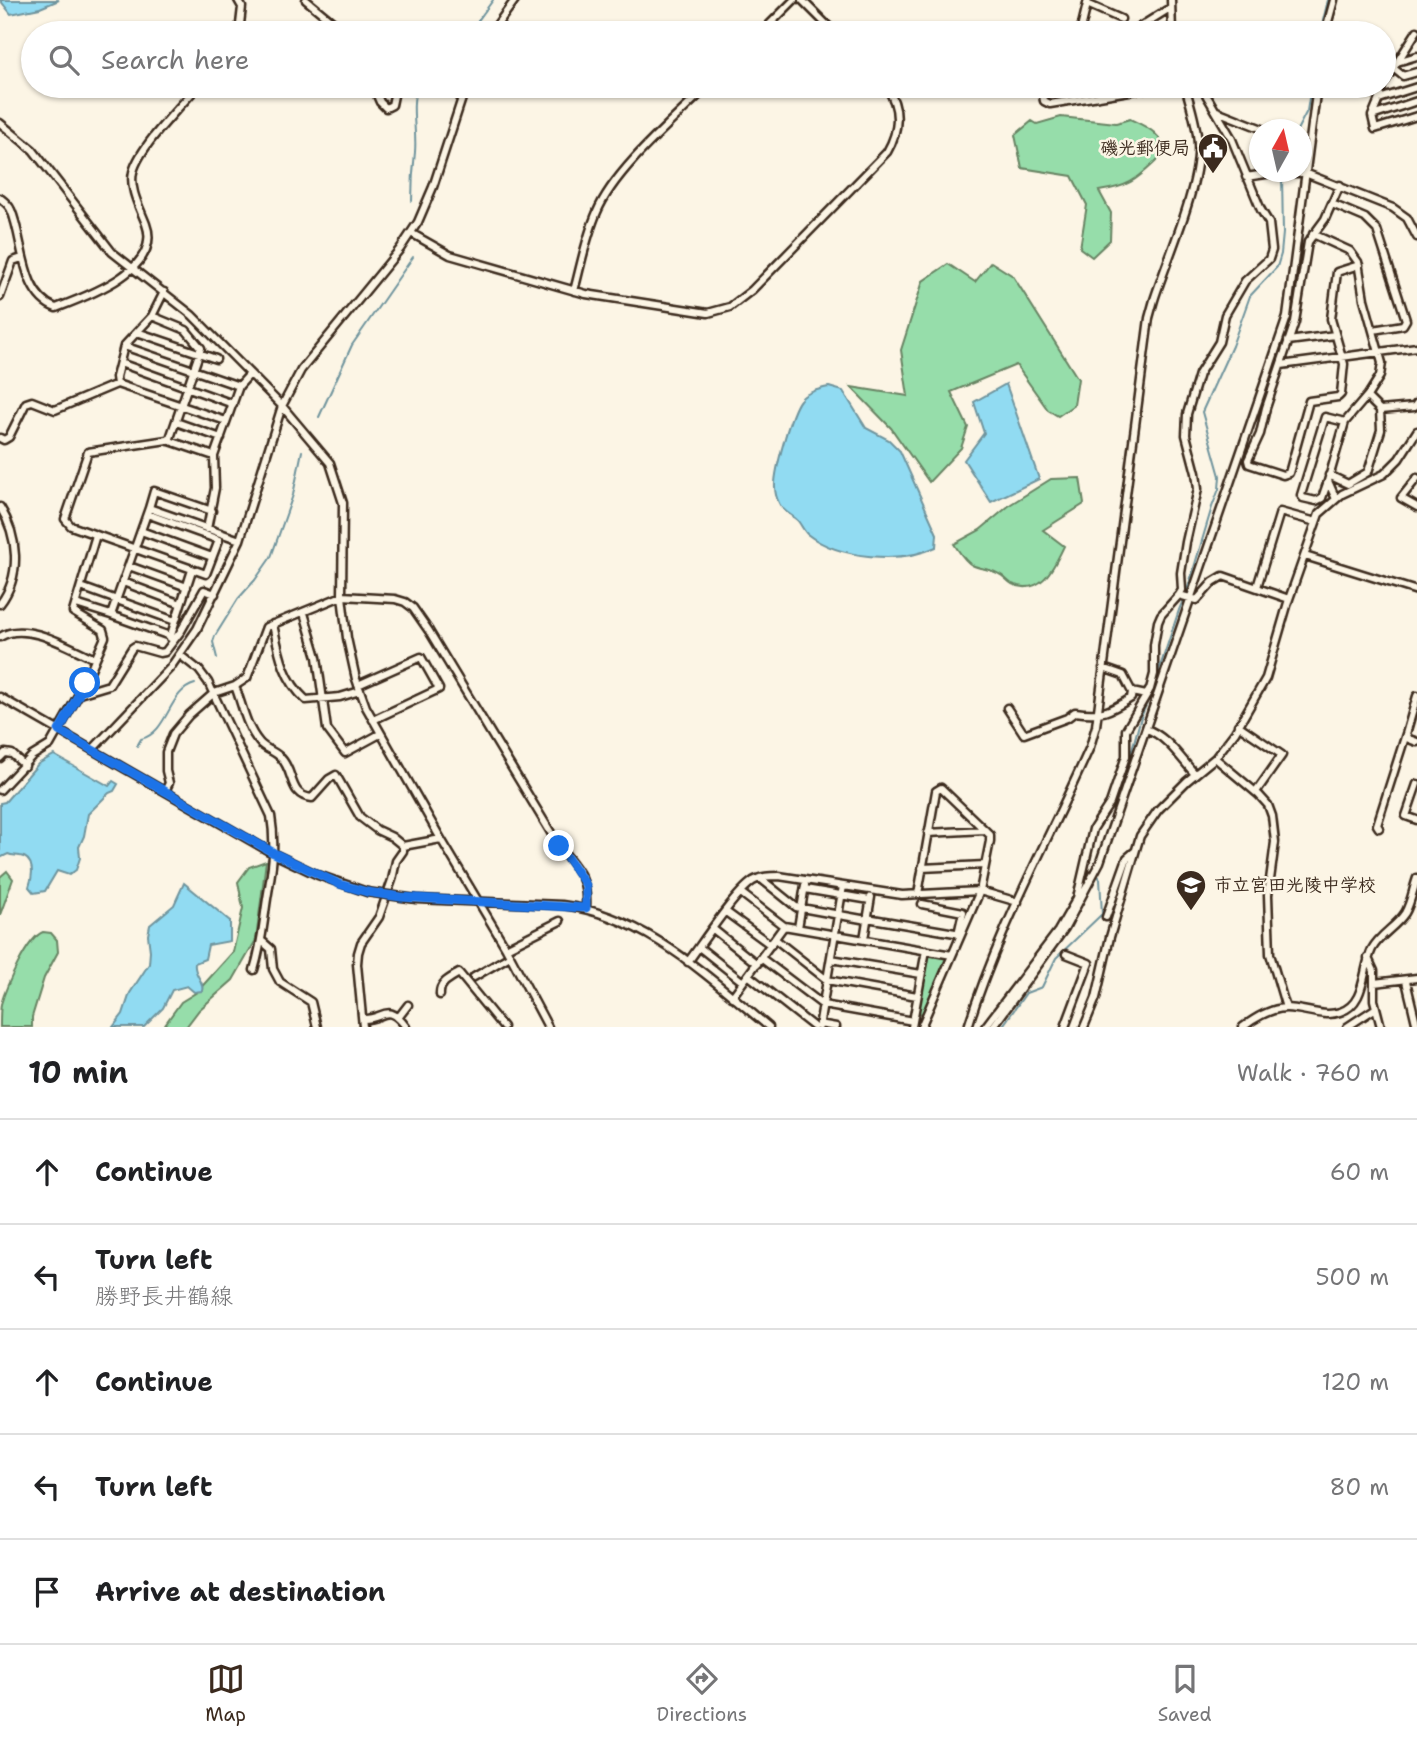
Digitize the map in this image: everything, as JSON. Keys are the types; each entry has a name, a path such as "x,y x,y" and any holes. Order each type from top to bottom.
{"street":[{"path":"238,0 242,7 240,21"},
{"path":"306,0 331,21"},
{"path":"500,21 515,0"},
{"path":"773,21 794,0"},
{"path":"802,0 823,21"},
{"path":"1171,0 1171,21"},
{"path":"1328,21 1334,0"},
{"path":"1083,21 1088,2 1121,19"},
{"path":"1151,21 1170,8"},
{"path":"1396,63 1417,31"},
{"path":"1396,65 1417,56"},
{"path":"1396,66 1403,76 1417,72"},
{"path":"1396,94 1417,87"},
{"path":"0,198 11,207 22,258 38,296 45,304 57,307 121,278 144,257 148,244 148,229 135,195 133,172 144,150 188,98"},
{"path":"378,98 386,108 391,105 393,98"},
{"path":"93,749 180,655 215,594 240,540 282,406 301,370 411,233 433,187 462,98"},
{"path":"575,291 590,231 604,197 623,171 696,98"},
{"path":"411,233 450,256 575,291 694,312 708,313 730,307 752,290 887,152 897,130 893,98"},
{"path":"1043,98 1050,104 1087,98"},
{"path":"968,1027 979,991 1090,747 1097,714 1149,318 1193,184 1198,159 1198,141 1188,98"},
{"path":"985,1027 1073,907 1093,829 1110,803 1126,756 1126,730 1146,695 1154,674 1154,645 1158,622 1182,590 1181,573 1198,489 1186,435 1186,414 1199,374 1219,342 1225,315 1245,281 1269,259 1272,250 1269,223 1246,177 1231,138 1209,98"},
{"path":"1312,126 1315,98"},
{"path":"1383,98 1380,99 1372,116 1375,130 1417,116"},
{"path":"1372,116 1417,101"},
{"path":"1217,111 1249,124"},
{"path":"0,123 33,150 111,252 192,315 282,406 330,463 343,503 342,596 347,638 359,688 380,734 506,948 548,1027"},
{"path":"1312,175 1393,208 1407,218 1417,237"},
{"path":"994,1027 1065,929 1100,862 1287,317 1305,182"},
{"path":"1340,185 1332,204 1308,242 1296,315 1260,435 1248,460 1249,464 1283,475 1289,473 1309,401 1338,397 1341,394 1344,364 1331,319 1337,272 1359,265"},
{"path":"1332,204 1369,221 1380,236 1406,320 1404,325 1373,330"},
{"path":"1407,218 1417,214"},
{"path":"1313,234 1350,251 1359,265 1364,299 1382,363 1380,376 1367,397 1349,414 1345,422 1322,498 1316,501 1303,498 1301,495 1325,416 1345,422"},
{"path":"0,297 13,261 22,258"},
{"path":"117,384 116,377 124,346 152,316 164,292"},
{"path":"152,316 186,330 201,348 169,441"},
{"path":"137,332 216,359"},
{"path":"1289,341 1335,335"},
{"path":"124,346 239,386"},
{"path":"1281,365 1417,347"},
{"path":"120,363 233,404"},
{"path":"207,529 215,488 215,456 239,386 249,375"},
{"path":"0,438 4,440 9,437 26,403 32,401 55,410 117,384 226,421"},
{"path":"1329,478 1348,484 1368,471 1381,430 1380,410 1367,397"},
{"path":"1380,410 1414,407 1417,403"},
{"path":"176,422 221,438"},
{"path":"1084,1027 1096,998 1110,937 1135,851 1146,824 1195,774 1215,758 1266,678 1315,522 1327,505 1384,474 1399,459 1417,431"},
{"path":"148,511 219,540 206,575 71,526 65,519 88,452 169,441 215,456"},
{"path":"1329,478 1336,499"},
{"path":"1417,478 1401,498 1417,507"},
{"path":"111,615 154,491 212,511"},
{"path":"0,507 9,520 16,552 12,582 0,604"},
{"path":"148,511 240,540"},
{"path":"1257,587 1280,512 1315,522"},
{"path":"141,531 212,557"},
{"path":"0,790 32,756 50,745 79,694 105,637 103,630 73,612 96,535"},
{"path":"1305,556 1417,591"},
{"path":"129,566 187,587"},
{"path":"165,652 192,570"},
{"path":"1180,595 1197,600 1213,582 1223,576 1289,599"},
{"path":"123,582 181,604"},
{"path":"80,587 176,621"},
{"path":"79,694 109,685 135,646 165,652 196,606 200,593 204,590 215,594"},
{"path":"165,791 169,783 166,752 173,734 189,715 214,694 247,678 266,627 304,613 326,600 342,596 395,599 413,608 478,709 559,846 586,885 586,908"},
{"path":"75,604 170,636"},
{"path":"304,613 317,657 327,729 345,753 380,734"},
{"path":"273,624 282,666 294,689 306,700 341,697 421,657 439,689 373,720"},
{"path":"1,634 20,630 30,632 95,659"},
{"path":"180,655 199,670 214,694 271,816 274,853 263,942 254,970"},
{"path":"1007,708 1024,734 1067,718 1075,712 1097,714 1112,710 1131,698 1132,692 1123,676 1103,668"},
{"path":"235,686 248,723 259,744 281,757 289,768 295,791 303,797 312,798 336,775 360,817 377,830 404,846 441,839"},
{"path":"1132,692 1146,695"},
{"path":"1379,828 1377,825 1417,696"},
{"path":"0,697 274,853 318,875 367,892 416,898 586,908 631,925 688,962 769,1027"},
{"path":"1238,725 1282,755 1256,792"},
{"path":"1146,729 1165,740 1195,774"},
{"path":"1406,734 1409,739 1417,742"},
{"path":"0,758 5,753 12,754 25,766"},
{"path":"1215,758 1268,805 1275,828 1268,895 1270,954 1286,1008"},
{"path":"1417,783 1406,816 1417,820"},
{"path":"918,894 936,791 941,788 990,835 990,841 980,891 959,934 921,1027"},
{"path":"928,833 985,830"},
{"path":"404,846 396,860 393,880 379,916 361,943 357,964 363,1023 383,1013 390,1013 406,1027"},
{"path":"1106,916 1127,858 1135,851"},
{"path":"922,868 985,865"},
{"path":"688,962 741,892 761,878 779,876 902,895 980,891 1018,902"},
{"path":"761,878 802,909 959,934"},
{"path":"1243,1027 1255,1018 1286,1008 1338,1013 1352,1006 1359,995 1368,958 1376,942 1404,915 1417,878"},
{"path":"798,928 806,880"},
{"path":"817,1026 843,886"},
{"path":"805,889 870,900"},
{"path":"741,892 784,926 952,955"},
{"path":"864,939 872,892"},
{"path":"922,904 963,912 959,934"},
{"path":"726,912 827,980 917,996"},
{"path":"506,948 561,921"},
{"path":"732,997 784,926"},
{"path":"713,929 823,1005 912,1024 926,950"},
{"path":"263,942 271,949 273,969 280,982 311,1002 317,1027"},
{"path":"699,947 743,982"},
{"path":"1065,1027 1089,963 1066,954"},
{"path":"474,977 510,956"},
{"path":"1368,958 1374,971 1376,1008 1381,1027"},
{"path":"831,959 921,974"},
{"path":"440,995 439,988 444,982 459,973 503,1027"},
{"path":"748,975 817,1026 836,1027"},
{"path":"1374,983 1417,978"},
{"path":"1406,981 1417,1027"},
{"path":"398,1018 408,1005"},
{"path":"1347,1027 1376,1008"}],"green space":[{"path":"1061,117 1116,123 1130,119 1153,132 1163,147 1164,154 1135,179 1099,191 1111,213 1110,240 1092,257 1080,248 1087,205 1072,176 1022,168 1015,135 1032,121 1037,124"},
{"path":"991,262 1013,276 1078,379 1074,405 1058,416 1048,410 1016,365 951,392 968,427 961,448 929,482 891,428 851,387 908,396 901,350 923,281 948,264 975,282"},
{"path":"1080,478 1084,504 1043,530 1064,546 1051,571 1039,583 1022,587 1012,584 996,572 969,563 954,544 980,530 1011,504 1051,479"},
{"path":"266,861 256,940 233,980 199,1010 186,1027 163,1027 181,1002 197,992 233,952 243,908 238,882 249,867"},
{"path":"7,871 13,879 0,915 0,877"},
{"path":"43,932 51,933 57,940 58,952 44,978 32,1017 32,1027 0,1027 1,1004 12,975 30,943"},
{"path":"928,954 947,958 924,1014 917,1013"}],"water":[{"path":"0,0 59,0 40,8 11,14"},
{"path":"1006,384 1039,479 991,502 964,460 984,433 974,402"},
{"path":"829,387 843,391 866,428 889,440 900,451 937,534 936,547 906,556 853,554 836,549 807,534 798,521 780,506 775,479 796,406 803,397 813,391"},
{"path":"54,755 109,786 113,781 118,784 114,791 88,814 76,870 69,875 57,871 45,891 34,893 29,887 32,873 28,860 8,854 0,858 0,803 5,802 38,764"},
{"path":"184,883 230,921 230,941 208,945 205,959 195,963 202,991 194,992 187,986 172,990 163,1008 144,1027 113,1027 123,1014 130,993 149,964 150,925 174,905"}],"waterway":[{"path":"478,21 493,0"},
{"path":"1323,21 1328,0"},
{"path":"412,201 414,98"},
{"path":"1303,119 1309,98"},
{"path":"1153,688 1219,489 1220,476 1202,412 1232,346 1250,296 1277,267 1283,233 1282,182"},
{"path":"319,417 352,345 413,257"},
{"path":"217,658 213,642 215,636 238,599 271,557 293,495 302,451"},
{"path":"137,746 141,739 157,728 179,695 195,684"},
{"path":"1094,867 1151,693"},
{"path":"1002,1027 1026,993 1042,987 1056,958 1102,914 1100,879 1096,872"}],"place":[{"name":"磯光郵便局","path":"1213,175"},
{"name":"市立宮田光陵中学校","path":"1191,912"}],"route":[{"path":"85,683 59,731 274,853 339,884 380,895 586,908 586,885 559,846"}]}
